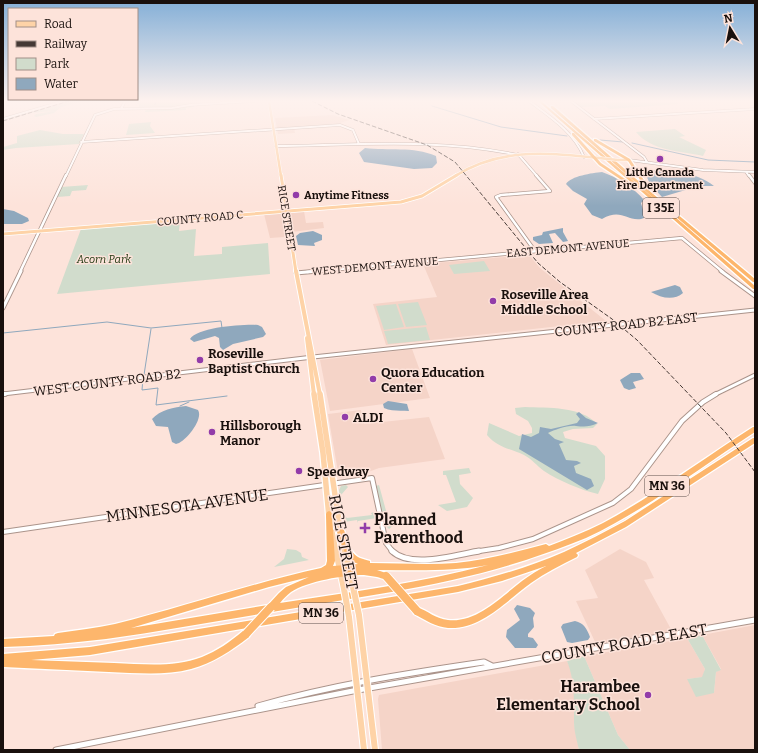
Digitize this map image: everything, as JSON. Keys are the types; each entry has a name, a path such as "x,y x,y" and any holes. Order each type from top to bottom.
{"highway":[{"path":"576,136 603,167 649,195"},
{"name":"I 35E","path":"582,136 755,288"},
{"name":"I 35E","path":"587,136 649,195 755,282"},
{"path":"592,136 629,160 649,195"},
{"name":"MN 36","path":"4,643 41,642 101,636 432,582 505,564 577,538 625,513 755,429"},
{"name":"MN 36","path":"3,658 90,651 458,589 508,576 554,560 603,537 755,440"},
{"path":"322,571 329,567 331,561 329,514"},
{"path":"350,570 370,571 386,576 417,611 442,624 451,625 470,622 491,610 532,578 599,542 627,523"},
{"path":"341,532 350,556 356,561 393,566 431,568 477,564 501,559 577,538"},
{"path":"4,643 112,628 267,584 322,571 340,571 393,566"},
{"path":"3,663 151,670 174,669 193,665 213,658 230,647 246,634 285,592 304,583 340,571"}],"main road":[{"name":"RICE STREET","path":"275,136 307,335 329,514 349,617 364,750"},
{"path":"514,152 629,160"},
{"name":"COUNTY ROAD C","path":"3,234 397,203 421,197 480,162 529,154"},
{"name":"RICE STREET","path":"310,357 341,532 359,615 368,685 374,750"}],"street":[{"path":"3,308 84,136"},
{"path":"81,142 168,136"},
{"path":"356,136 359,144"},
{"path":"570,136 582,151 584,157"},
{"path":"616,136 645,158 647,162"},
{"path":"276,146 389,144 514,152 550,191 497,196 535,252"},
{"path":"500,151 518,155"},
{"path":"629,160 703,170 755,172"},
{"path":"746,172 755,183"},
{"name":"EAST DEMONT AVENUE","path":"454,259 682,238 714,266 755,296"},
{"name":"WEST DEMONT AVENUE","path":"296,273 454,259"},
{"name":"COUNTY ROAD B2 EAST","path":"497,338 755,310"},
{"name":"WEST COUNTY ROAD B2","path":"3,394 310,357 497,338"},
{"name":"MINNESOTA AVENUE","path":"3,532 372,478 386,543 390,550 400,557 407,560 420,560 510,546 547,534 620,498 631,489 684,417 704,401 755,375"},
{"name":"COUNTY ROAD B EAST","path":"56,750 357,686 486,669 492,666 755,620"}],"shaded area":[{"path":"304,211 306,223 323,222 324,228 284,233 284,237 270,238 264,214"},
{"name":"Roseville Area Middle School","path":"529,255 540,268 606,321 386,345 373,304 437,297 423,264"},
{"name":"Quora Education Center","path":"412,349 430,398 330,411 320,360"},
{"path":"361,410 364,424 429,417 445,459 379,468 360,475 339,478 328,414"},
{"path":"620,549 646,562 654,578 644,580 672,631 596,644 576,601 598,598 585,570"},
{"name":"Harambee Elementary School","path":"755,625 755,750 630,750 618,735 584,656 687,638 705,669 703,677 687,679 714,693 716,672 721,669 702,635"},
{"path":"567,661 571,670 576,705 574,723 579,750 382,750 378,699 379,695"}],"green space":[{"path":"17,136 83,136 79,144 3,150 3,147 17,143"},
{"path":"640,136 684,136 679,137 706,150 703,156 676,151 658,147"},
{"path":"88,185 86,190 72,191 70,196 57,197 61,187"},
{"name":"Acorn Park","path":"180,221 179,231 196,229 194,256 222,254 222,247 268,243 270,274 57,294 81,229"},
{"path":"484,261 490,271 454,274 449,265"},
{"path":"418,302 427,325 406,327 398,304"},
{"path":"396,304 404,327 384,330 376,306"},
{"path":"426,327 430,340 388,344 384,331"},
{"path":"515,408 554,408 573,411 590,418 597,424 593,428 573,429 563,432 565,438 596,446 605,456 605,479 598,494 563,482 544,471 527,457 495,443 487,435 489,423 519,436 532,433 532,428 528,421 516,414"},
{"path":"469,468 471,473 459,475 460,484 473,498 467,507 447,511 438,505 456,502 446,475 443,475 443,471"},
{"path":"346,485 348,487 341,495 344,515 347,518 372,515 371,513 374,512 377,518 358,521 358,523 357,520 344,522 339,490 341,486"},
{"path":"379,485 388,518 396,523 389,529 384,524 376,486"},
{"path":"287,549 296,550 301,553 302,557 309,560 274,567 284,559"},
{"path":"702,635 721,670 716,672 714,693 696,697 687,679 702,677 705,669 687,638"},
{"path":"584,656 618,735 630,750 579,750 574,725 573,684 567,661"}],"water":[{"path":"365,148 418,151 436,156 437,163 432,168 414,169 364,162 359,153"},
{"path":"646,170 682,172 699,177 714,186 699,186 662,197 650,184 645,173"},
{"path":"602,172 619,180 635,191 644,200 641,203 643,210 653,215 636,219 614,215 602,219 592,215 584,204 587,199 573,191 566,184 577,177"},
{"path":"3,209 14,211 28,218 29,221 22,224 3,224"},
{"path":"563,228 563,232 568,241 563,242 555,233 549,234 553,243 539,244 533,240 533,237 542,235 543,232"},
{"path":"313,231 322,235 322,240 314,243 315,246 298,245 296,236 300,233"},
{"path":"675,285 680,287 683,293 676,297 667,298 651,292"},
{"path":"243,325 258,325 262,327 266,334 263,337 233,344 223,350 220,347 219,338 215,336 194,342 190,339 195,335 211,329"},
{"path":"631,373 640,373 644,379 633,382 636,388 629,390 624,388 620,380"},
{"path":"388,401 407,404 409,411 384,408 383,404"},
{"path":"186,406 198,410 198,419 193,430 184,440 176,444 172,442 168,427 156,426 152,419 159,413 177,407"},
{"path":"579,412 586,418 598,423 582,427 565,427 548,433 555,439 564,442 559,444 566,460 581,463 574,466 576,473 591,479 594,486 587,490 519,449 522,434 531,437 539,433 540,427 551,429 577,423 580,419 576,414"},
{"path":"517,605 530,608 535,613 533,618 534,627 528,634 528,637 533,638 538,645 536,648 515,648 506,637 507,630 520,620 514,609"},
{"path":"575,621 581,623 586,629 590,637 588,640 572,643 567,642 561,627 563,624"}],"waterway":[{"path":"600,140 623,142"},
{"path":"632,143 708,160 755,162"},
{"path":"3,333 107,322 151,328 221,321 222,328"},
{"path":"144,375 151,329"},
{"path":"143,378 142,390 158,388 156,405 227,396"},
{"path":"180,406 189,402"}],"railway":[{"path":"402,136 427,145 455,162 538,263 560,282 612,319 637,340 726,433 755,472"}],"place":[{"name":"Little Canada Fire Department","path":"660,159"},
{"name":"Anytime Fitness","path":"296,195"},
{"name":"Roseville Area Middle School","path":"493,301"},
{"name":"Roseville Baptist Church","path":"200,360"},
{"name":"Quora Education Center","path":"373,379"},
{"name":"ALDI","path":"345,417"},
{"name":"Hillsborough Manor","path":"212,432"},
{"name":"Speedway","path":"299,471"},
{"name":"Planned Parenthood","path":"365,528"},
{"name":"Harambee Elementary School","path":"648,695"}]}
